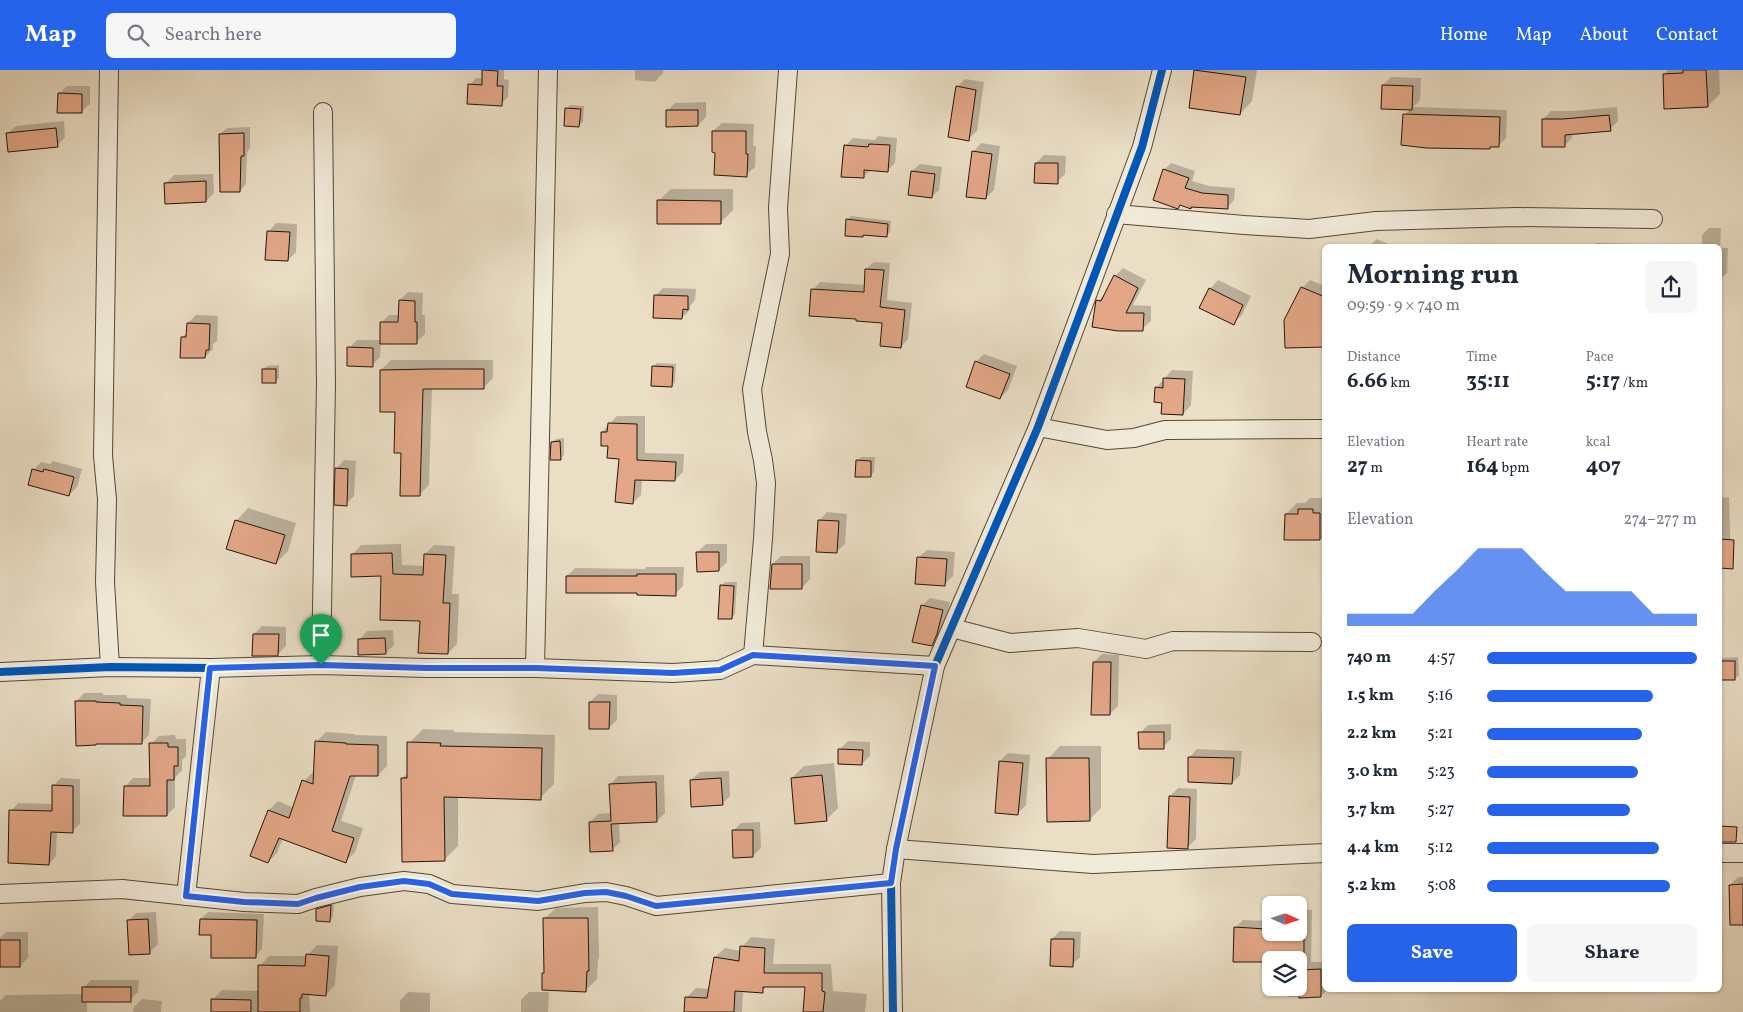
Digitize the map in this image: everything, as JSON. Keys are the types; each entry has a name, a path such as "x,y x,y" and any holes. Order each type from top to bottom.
{"street":[{"path":"109,70 103,456 107,499 105,582 110,668"},
{"path":"536,668 548,70"},
{"path":"753,655 766,483 752,389 780,254 778,208 788,70"},
{"path":"893,1012 891,883 896,849 935,666 1038,427 1142,147 1162,70"},
{"path":"321,665 326,384 323,112"},
{"path":"1116,214 1309,229 1396,220 1516,217 1653,219"},
{"path":"1038,427 1107,440 1134,438 1165,430 1322,429"},
{"path":"952,628 1010,643 1078,638 1146,649 1173,641 1312,642"},
{"path":"0,672 110,668 321,665 426,668 536,668 673,673 720,670 753,655 935,666"},
{"path":"186,896 210,668"},
{"path":"896,849 1093,864 1322,853"},
{"path":"1722,853 1743,853"},
{"path":"0,894 122,889 244,902 298,904 360,887 404,881 429,884 452,894 538,901 585,893 606,892 626,896 656,906 891,883"}],"building":[{"path":"482,70 498,71 497,86 503,86 502,106 467,104 468,84 482,85"},
{"path":"1194,70 1246,77 1240,115 1189,108"},
{"path":"1683,70 1706,70 1708,107 1664,109 1663,74 1683,73"},
{"path":"1382,85 1413,86 1412,110 1381,109"},
{"path":"956,86 976,90 969,141 948,137"},
{"path":"58,93 82,94 82,113 57,113"},
{"path":"565,108 581,109 579,127 564,126"},
{"path":"666,110 698,110 698,126 666,127"},
{"path":"1403,114 1500,117 1499,147 1490,147 1490,149 1426,148 1401,145"},
{"path":"1609,115 1611,131 1565,135 1565,147 1542,147 1542,119"},
{"path":"56,128 58,147 8,152 6,133"},
{"path":"712,131 746,131 747,177 714,175 715,153 712,152"},
{"path":"244,133 244,156 241,156 240,192 220,192 219,134"},
{"path":"869,144 890,145 888,172 864,170 864,178 841,177 844,145 868,147"},
{"path":"972,151 992,154 986,199 966,197"},
{"path":"1035,163 1058,163 1058,184 1034,183"},
{"path":"1163,169 1189,178 1185,188 1202,193 1228,195 1228,209 1191,207 1191,209 1180,205 1178,209 1153,200"},
{"path":"911,171 935,174 932,198 908,195"},
{"path":"206,181 206,202 165,204 164,183"},
{"path":"657,200 721,201 721,224 657,224"},
{"path":"846,219 888,224 887,237 845,236"},
{"path":"267,231 290,232 288,261 265,260"},
{"path":"865,269 884,270 880,307 905,310 901,348 880,346 882,323 809,316 811,289 864,292"},
{"path":"1114,275 1138,288 1126,313 1144,313 1143,331 1118,331 1092,327 1096,300 1101,301"},
{"path":"1301,287 1322,296 1322,347 1285,348 1284,320"},
{"path":"1209,288 1243,305 1234,325 1199,308"},
{"path":"654,295 688,296 688,310 683,309 682,319 653,318"},
{"path":"399,300 415,301 417,344 380,344 380,322 398,322"},
{"path":"187,323 210,324 209,350 206,350 205,358 180,358 181,337 186,337"},
{"path":"347,347 373,348 373,367 347,366"},
{"path":"975,361 1010,374 1000,399 966,387"},
{"path":"652,366 673,367 672,387 651,386"},
{"path":"262,369 276,369 276,383 262,383"},
{"path":"484,369 484,389 423,389 420,496 400,496 401,453 394,453 395,412 380,412 380,370"},
{"path":"1163,378 1185,379 1183,415 1161,414 1162,403 1154,402 1155,387 1163,388"},
{"path":"608,423 637,424 637,460 676,462 675,481 635,480 633,504 615,502 619,459 607,458 608,446 601,446 601,432 607,432"},
{"path":"560,441 561,460 550,460 551,442"},
{"path":"856,460 871,461 871,477 855,477"},
{"path":"335,468 348,469 347,506 334,505"},
{"path":"32,469 43,472 44,469 74,477 69,496 28,485"},
{"path":"1298,509 1313,509 1313,513 1320,513 1320,540 1284,540 1285,514 1298,514"},
{"path":"235,520 285,535 276,564 226,549"},
{"path":"818,520 839,521 837,553 816,552"},
{"path":"1722,539 1734,540 1733,569 1722,568"},
{"path":"696,552 719,552 719,571 697,572"},
{"path":"392,553 393,574 423,575 424,554 446,555 443,603 450,603 448,654 418,653 420,621 380,620 381,576 351,577 351,554"},
{"path":"917,557 947,559 945,586 915,584"},
{"path":"772,564 802,564 802,589 770,589"},
{"path":"637,574 676,574 676,596 637,595 637,593 566,593 566,576 637,576"},
{"path":"720,585 734,586 732,619 718,619"},
{"path":"921,605 943,610 932,646 912,642"},
{"path":"253,634 279,634 278,656 252,656"},
{"path":"385,638 386,654 358,655 358,639"},
{"path":"1722,661 1735,661 1735,680 1722,680"},
{"path":"1093,662 1111,662 1110,715 1091,715"},
{"path":"75,701 96,701 143,706 142,744 76,746"},
{"path":"589,702 610,702 609,729 589,729"},
{"path":"1138,732 1164,732 1164,749 1139,749"},
{"path":"315,741 378,745 378,776 350,776 332,831 354,838 346,863 279,838 268,863 250,856 268,810 289,818 302,780 313,784"},
{"path":"407,742 441,743 440,746 542,748 541,800 444,797 445,861 402,862 401,778 407,778"},
{"path":"149,743 168,743 168,747 178,747 178,766 174,766 174,780 167,780 167,816 123,816 124,786 150,786"},
{"path":"838,749 863,750 862,765 838,764"},
{"path":"1188,757 1234,758 1232,784 1188,782"},
{"path":"1046,758 1089,758 1090,821 1047,822"},
{"path":"999,761 1023,763 1018,815 995,813"},
{"path":"822,775 827,821 795,824 791,778"},
{"path":"721,778 723,805 691,807 690,780"},
{"path":"656,782 657,822 611,824 613,851 590,852 589,822 611,821 609,784"},
{"path":"52,785 73,786 73,833 51,832 49,865 8,863 9,810 52,811"},
{"path":"1169,796 1190,797 1188,849 1167,848"},
{"path":"1722,826 1737,827 1736,842 1722,842"},
{"path":"732,830 753,830 753,857 733,858"},
{"path":"1743,884 1743,925 1730,925 1729,885"},
{"path":"331,905 330,922 316,921 316,909"},
{"path":"543,918 588,918 589,971 587,971 586,992 542,990 542,973 544,973"},
{"path":"148,919 150,954 129,955 127,920"},
{"path":"200,919 257,920 256,958 211,958 211,935 199,935"},
{"path":"1234,927 1262,929 1262,941 1304,941 1304,951 1262,951 1262,962 1233,962"},
{"path":"1051,939 1074,939 1073,967 1050,966"},
{"path":"0,940 20,940 20,967 0,967"},
{"path":"740,946 765,948 764,973 822,973 822,991 825,992 823,1012 803,1012 805,987 763,987 763,993 735,991 734,1012 684,1012 685,997 707,998 714,957 739,961"},
{"path":"306,954 329,956 326,996 302,994 302,998 300,998 300,1012 258,1012 258,965 305,966"},
{"path":"1321,969 1321,997 1299,998 1299,996 1307,996 1307,970"},
{"path":"82,987 131,987 131,1002 82,1002"},
{"path":"211,999 251,1000 251,1012 211,1012"}],"cycle path":[{"path":"893,1012 891,883 896,849 935,666 1038,427 1142,147 1162,70"},
{"path":"0,672 110,667 211,668 321,665 426,668 535,668 673,673 720,670 753,655 935,666"}],"route":[{"path":"753,655 935,666 896,849 891,883 656,906 626,896 606,892 585,893 538,901 452,894 429,884 404,881 360,887 298,904 244,902 186,896 210,668 321,665 426,668 536,668 673,673 720,670 753,655"}]}
